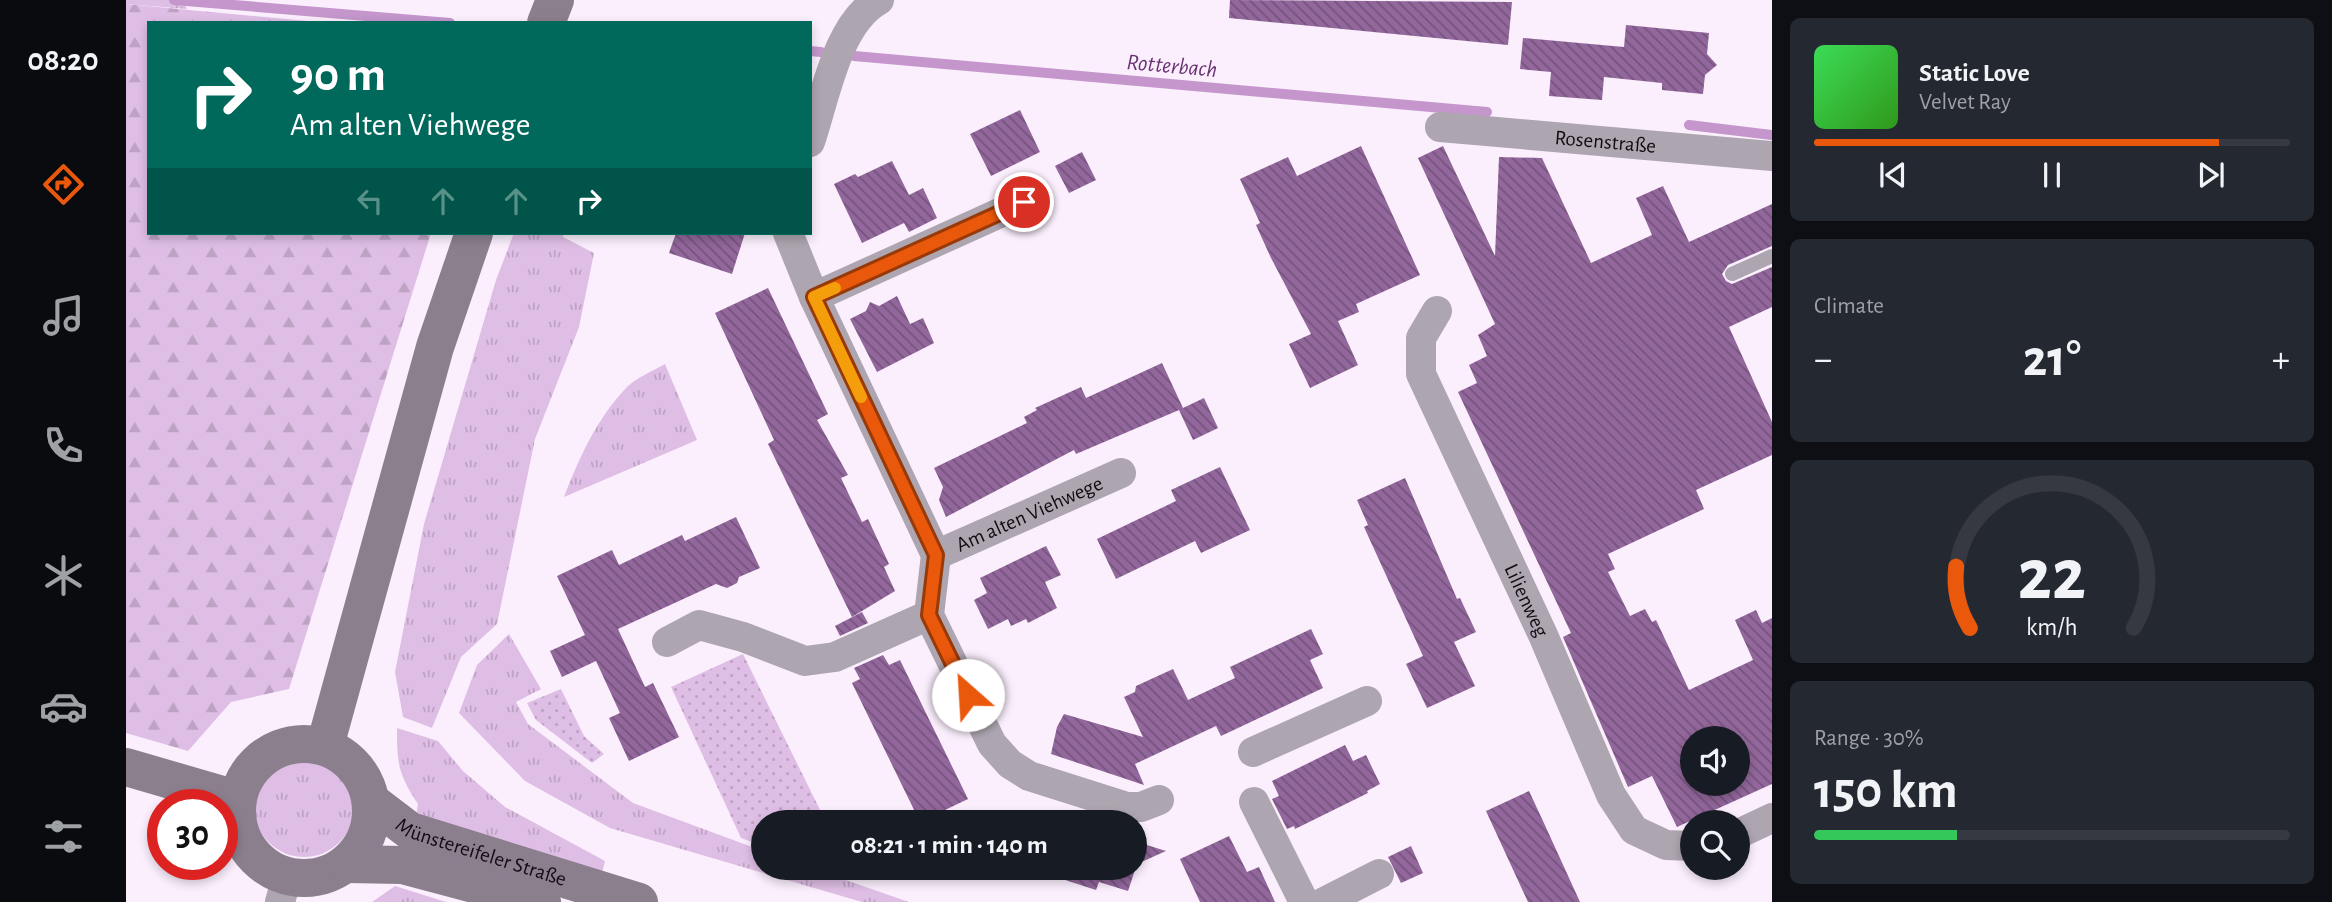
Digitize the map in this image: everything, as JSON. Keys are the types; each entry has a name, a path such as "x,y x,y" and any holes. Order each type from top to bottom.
{"main road":[{"path":"547,21 555,0"},
{"path":"325,746 435,347 473,235"},
{"path":"238,794 245,777 265,755 294,744 325,746 347,758 363,778 372,802 371,825 362,847 347,864 330,874 284,889 269,869 251,853 240,831 238,815"},
{"path":"126,767 202,789"},
{"name":"Münstereifeler Straße","path":"372,802 410,831 639,902"},
{"name":"Münstereifeler Straße","path":"347,864 402,865 542,902"}],"street":[{"path":"812,136 844,40 863,9 879,0"},
{"name":"Rosenstraße","path":"1440,127 1772,156"},
{"path":"814,297 1024,202"},
{"name":"Am alten Viehwege","path":"790,235 814,297 936,555 929,615"},
{"name":"Lilienweg","path":"1437,310 1421,338 1421,374 1543,635 1611,795 1634,830 1666,845 1680,846"},
{"name":"Am alten Viehwege","path":"936,555 1121,473"},
{"path":"667,642 699,625 743,637 805,662 835,657 929,615 992,744 1010,764 1029,776 1127,807 1141,807 1158,800"},
{"path":"1253,752 1367,701"},
{"path":"1254,802 1304,902"},
{"path":"1750,828 1772,818"},
{"path":"1324,902 1379,874"}],"lane":[{"path":"1732,274 1772,257"}],"green space":[{"path":"126,0 183,0 187,9 126,4"},
{"path":"126,4 308,21 147,21 147,235 430,235 289,689 231,702 188,751 126,733"},
{"path":"513,235 564,235 594,253 579,327 535,439 497,624 461,657 432,728 403,717 395,672 424,524 496,280"},
{"path":"665,364 697,440 564,497 583,453 616,399 631,383"},
{"path":"509,634 541,689 516,702 528,724 633,803 751,847 751,869 610,828 525,781 459,713 477,665"},
{"path":"743,654 820,810 751,810 751,842 741,838 671,687"},
{"path":"561,689 584,736 604,754 592,763 536,720 527,703"},
{"path":"397,728 438,741 463,771 505,807 605,861 600,882 414,829 418,804 400,768"},
{"path":"304,757 332,765 346,779 354,807 346,835 332,849 304,857 276,849 262,835 254,807 262,779 276,765"},
{"path":"787,880 846,880 909,902 862,902"},
{"path":"395,886 446,902 372,902"}],"building":[{"path":"1230,0 1512,2 1508,45 1229,18"},
{"path":"1626,25 1709,33 1707,54 1717,65 1705,75 1703,94 1662,90 1662,83 1604,77 1602,100 1549,96 1551,72 1520,69 1523,38 1624,47"},
{"path":"1020,110 1040,152 991,176 970,134"},
{"path":"1361,146 1420,275 1356,304 1359,312 1338,321 1358,365 1310,388 1289,344 1311,334 1271,258 1256,225 1260,223 1240,179 1288,157 1297,176"},
{"path":"1443,146 1495,256 1499,157 1542,158 1591,263 1652,235 1636,198 1663,186 1689,242 1772,204 1772,246 1728,265 1722,274 1726,281 1732,284 1772,267 1772,307 1729,327 1772,422 1772,455 1696,490 1704,509 1608,554 1615,569 1608,572 1630,616 1645,609 1652,622 1656,620 1689,690 1753,660 1735,620 1756,610 1762,623 1772,618 1772,784 1750,794 1750,726 1680,726 1680,796 1745,796 1715,810 1680,810 1680,826 1677,827 1652,776 1628,787 1563,637 1571,633 1458,392 1477,383 1469,365 1487,356 1478,335 1495,324 1418,158"},
{"path":"1082,152 1096,180 1069,193 1055,166"},
{"path":"892,161 909,195 923,188 937,218 909,232 904,223 862,243 834,184 855,174 858,177"},
{"path":"675,235 744,235 732,274 669,253"},
{"path":"768,288 828,414 817,420 848,475 841,478 862,522 868,519 889,564 884,567 895,591 852,617 768,444 774,440 715,313"},
{"path":"897,296 910,324 923,318 934,343 877,372 850,319 866,311 870,302 879,306"},
{"path":"1162,363 1183,408 1204,398 1218,428 1193,440 1179,410 1076,454 1074,450 946,517 939,500 943,487 934,468 1027,423 1024,417 1037,410 1035,408 1081,387 1086,398"},
{"path":"1220,467 1250,530 1201,553 1195,541 1116,579 1097,539 1176,501 1171,490"},
{"path":"1405,478 1457,599 1460,598 1476,632 1454,642 1475,686 1427,708 1406,664 1423,656 1364,527 1368,525 1357,500"},
{"path":"736,517 760,568 739,577 737,583 727,588 716,584 618,629 645,687 653,683 679,737 629,761 609,718 620,713 596,661 562,677 550,651 585,635 557,576 612,550 619,565 682,535 685,541"},
{"path":"1046,546 1061,575 1045,582 1057,608 1028,623 1026,619 1011,626 1008,619 988,629 974,600 987,593 980,578"},
{"path":"862,612 868,623 840,636 835,626"},
{"path":"1311,629 1323,654 1310,660 1323,688 1221,736 1216,726 1135,764 1144,785 1051,754 1057,727 1064,714 1143,737 1124,697 1135,692 1136,686 1173,669 1188,700 1235,678 1230,667"},
{"path":"883,655 889,665 900,660 968,799 945,810 914,810 852,683 860,679 854,668"},
{"path":"1345,745 1353,761 1366,755 1380,784 1367,791 1368,793 1295,829 1294,826 1287,829 1272,799 1279,796 1272,781"},
{"path":"1529,791 1580,902 1528,902 1486,811"},
{"path":"1229,836 1247,872 1259,867 1275,902 1200,902 1180,859"},
{"path":"1147,845 1166,851 1147,860"},
{"path":"1411,846 1423,873 1401,883 1388,857"},
{"path":"1065,880 1132,880 1128,891 1099,882 1096,890"}],"waterway":[{"name":"Rotterbach","path":"174,0 426,21"},
{"name":"Rotterbach","path":"812,51 821,52"},
{"name":"Rotterbach","path":"854,56 1487,112"},
{"name":"Rotterbach","path":"1689,125 1772,135"}],"slow traffic":[{"path":"835,288 814,297 861,397"}],"route":[{"path":"968,695 929,615 936,555 814,297 1024,202"}]}
